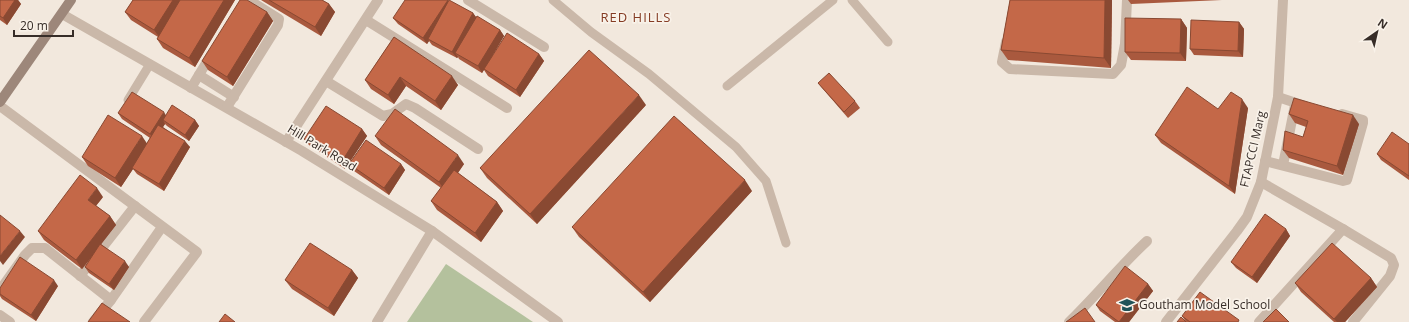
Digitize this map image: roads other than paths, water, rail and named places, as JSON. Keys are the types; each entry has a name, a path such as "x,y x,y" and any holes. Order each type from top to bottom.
{"main road":[{"path":"0,102 71,0"}],"street":[{"path":"286,142 378,0"},
{"path":"468,0 544,47"},
{"path":"1009,30 1002,62 1010,70 1113,74 1121,65 1125,44 1127,0"},
{"name":"FTAPCCI Marg","path":"1166,322 1238,231 1247,217 1261,182 1278,97 1283,0"},
{"path":"227,107 278,25 279,18 252,2 245,1 236,15"},
{"name":"Hill Park Road","path":"62,14 227,107 432,231 558,322"},
{"path":"366,20 507,108"},
{"path":"191,88 216,48"},
{"path":"199,75 234,97"},
{"path":"326,81 383,116 392,114 406,104 415,108 478,149"},
{"path":"1278,97 1316,108"},
{"path":"1283,165 1295,103"},
{"path":"0,106 197,252 144,322"},
{"path":"1265,161 1347,180 1363,123 1362,120 1330,112"},
{"path":"1261,182 1391,258 1394,265 1390,276 1352,322"},
{"path":"80,276 135,206"},
{"path":"93,322 111,300 162,227"},
{"path":"1259,322 1343,229"},
{"path":"377,322 432,231"},
{"path":"1069,322 1094,298 1131,256 1147,241"},
{"path":"0,290 24,255 32,248 38,247 49,250 111,300"},
{"path":"0,315 10,322"}],"lane":[{"path":"552,0 591,32 649,74 736,147 766,181 786,243"},
{"path":"727,86 833,0"},
{"path":"852,0 888,42"},
{"path":"128,100 150,64"}],"place":[{"name":"Goutham Model School","path":"1127,305"}],"district":[{"name":"RED HILLS","path":"636,17"}]}
